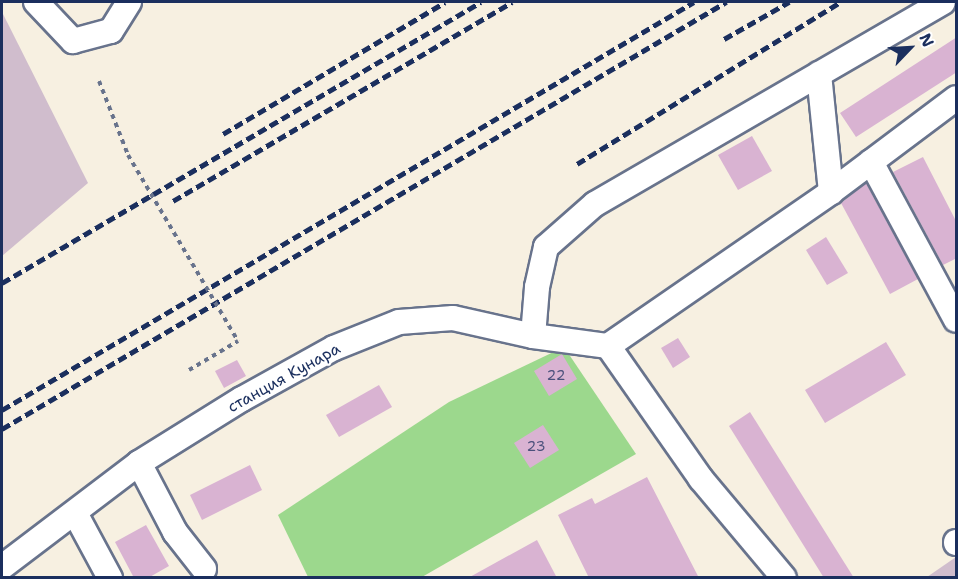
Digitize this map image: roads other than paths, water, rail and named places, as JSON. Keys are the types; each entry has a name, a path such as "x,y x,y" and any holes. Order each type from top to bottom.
{"street":[{"path":"36,2 73,41 111,31 129,2"},
{"path":"533,336 537,287 546,247 595,204 943,2"},
{"path":"819,74 831,192"},
{"path":"784,578 701,479 608,346 831,192 957,98"},
{"path":"871,162 957,320"},
{"name":"станция Кунара","path":"2,567 139,463 333,348 399,322 453,318 533,336 608,346"},
{"path":"139,463 200,575"},
{"path":"75,513 110,578"}],"railway":[{"path":"223,134 445,2"},
{"path":"2,283 481,2"},
{"path":"173,201 512,2"},
{"path":"2,410 694,2"},
{"path":"2,429 726,2"},
{"path":"724,39 789,2"},
{"path":"577,164 840,2"}]}
